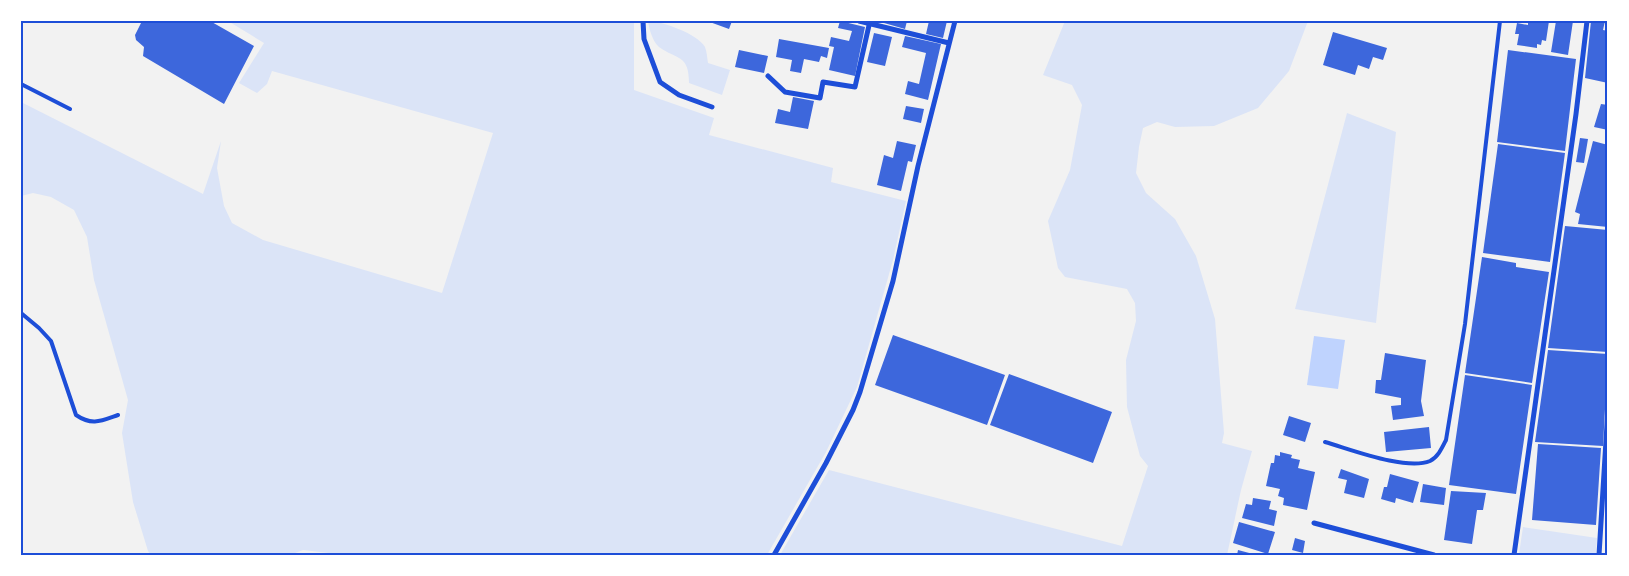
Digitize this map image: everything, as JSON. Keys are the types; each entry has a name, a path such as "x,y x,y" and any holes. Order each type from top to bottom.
{"street":[{"path":"643,21 644,39 660,82 679,95 712,107"},
{"path":"859,21 949,43"},
{"path":"774,555 826,463 860,392 893,281 918,166 955,21"},
{"path":"1514,555 1576,114 1587,21"},
{"path":"768,76 785,92 820,98 823,82 856,87 870,23"},
{"path":"1599,555 1608,408"},
{"path":"1314,523 1434,555"}],"lane":[{"path":"1325,442 1398,463 1418,463 1430,460 1439,453 1446,440 1465,324 1500,21"},
{"path":"21,84 70,109"},
{"path":"21,313 51,341 76,415 85,421 98,422 118,415"}],"shaded area":[{"path":"228,21 634,21 634,90 714,118 709,135 833,168 831,182 906,201 893,260 857,387 826,452 767,555 346,555 303,550 290,555 151,555 148,551 133,502 122,433 128,400 94,280 87,237 74,210 51,197 33,193 21,196 21,102 203,194 221,141 217,168 224,206 232,223 263,240 442,293 493,133 272,71 267,84 257,93 239,83 264,43"},
{"path":"648,21 670,26 695,37 705,47 708,63 730,70 722,95 689,83 687,67 684,62 657,45 649,28"},
{"path":"1065,21 1308,21 1289,71 1258,108 1214,126 1175,127 1157,122 1143,128 1139,147 1136,173 1146,193 1175,219 1196,256 1215,319 1224,433 1222,443 1252,451 1241,490 1227,555 780,555 829,470 1122,546 1148,466 1140,456 1127,407 1126,360 1136,321 1135,303 1127,289 1065,277 1058,268 1048,221 1070,170 1082,105 1072,85 1043,75"},
{"path":"1347,113 1396,132 1376,323 1295,309"},
{"path":"1523,527 1597,538 1596,555 1519,554"}],"water":[{"path":"1314,336 1345,340 1338,389 1307,385"}],"building":[{"path":"142,21 210,21 254,46 224,104 143,56 144,47 136,40 135,35"},
{"path":"707,21 732,21 729,29"},
{"path":"840,21 865,27 855,76 829,70 834,47 829,46 831,37 849,41 852,31 838,28"},
{"path":"877,21 907,21 905,29"},
{"path":"929,21 947,21 943,38 926,34"},
{"path":"1549,21 1546,41 1542,40 1541,45 1537,44 1537,48 1517,45 1519,34 1515,34 1517,23 1528,25 1528,22"},
{"path":"1556,21 1573,21 1568,55 1551,52"},
{"path":"1591,21 1605,21 1603,30 1608,31 1608,83 1585,78"},
{"path":"1333,32 1387,48 1383,60 1373,57 1369,69 1358,65 1355,75 1323,65"},
{"path":"874,33 892,37 885,66 867,62"},
{"path":"905,36 941,44 928,100 905,94 908,81 919,84 926,53 902,47"},
{"path":"779,39 829,48 827,58 821,56 819,62 804,59 801,73 790,71 792,60 776,57"},
{"path":"739,50 768,56 764,73 735,67"},
{"path":"1508,50 1576,59 1565,151 1497,142"},
{"path":"793,97 814,101 808,129 775,123 778,109 790,112"},
{"path":"1601,104 1608,105 1608,130 1594,127"},
{"path":"906,106 924,109 921,123 903,119"},
{"path":"1580,138 1588,139 1584,163 1576,162"},
{"path":"897,141 916,145 912,162 908,161 901,191 877,185 884,155 893,158"},
{"path":"1593,141 1608,145 1608,227 1578,224 1580,214 1575,212"},
{"path":"1498,144 1565,153 1550,262 1483,253"},
{"path":"1565,226 1608,230 1608,352 1548,348"},
{"path":"1482,257 1516,263 1516,267 1549,272 1532,383 1465,373"},
{"path":"893,335 1005,375 987,425 875,385"},
{"path":"1548,350 1608,354 1603,446 1535,442"},
{"path":"1385,353 1426,360 1421,401 1424,416 1393,420 1391,406 1401,405 1401,398 1375,393 1376,380 1381,380"},
{"path":"1009,374 1112,412 1093,463 990,425"},
{"path":"1465,375 1532,385 1516,494 1449,485"},
{"path":"1289,416 1311,423 1305,442 1283,435"},
{"path":"1429,427 1431,448 1386,452 1384,432"},
{"path":"1538,444 1601,448 1596,525 1532,520"},
{"path":"1280,452 1292,455 1291,458 1300,460 1298,468 1315,472 1307,510 1283,505 1284,498 1278,496 1280,489 1266,486 1271,463 1274,463 1275,455 1280,456"},
{"path":"1341,469 1369,479 1364,498 1344,493 1347,480 1338,478"},
{"path":"1390,474 1419,482 1413,503 1396,498 1395,503 1381,499 1384,487 1387,487"},
{"path":"1423,484 1446,488 1444,505 1420,502"},
{"path":"1451,491 1486,493 1483,510 1477,510 1472,544 1444,540"},
{"path":"1253,498 1271,501 1269,509 1277,511 1274,526 1242,518 1246,504 1252,505"},
{"path":"1239,522 1275,532 1268,554 1233,543"},
{"path":"1295,538 1305,541 1303,553 1292,550"},
{"path":"1238,550 1253,554 1253,555 1237,555"}]}
